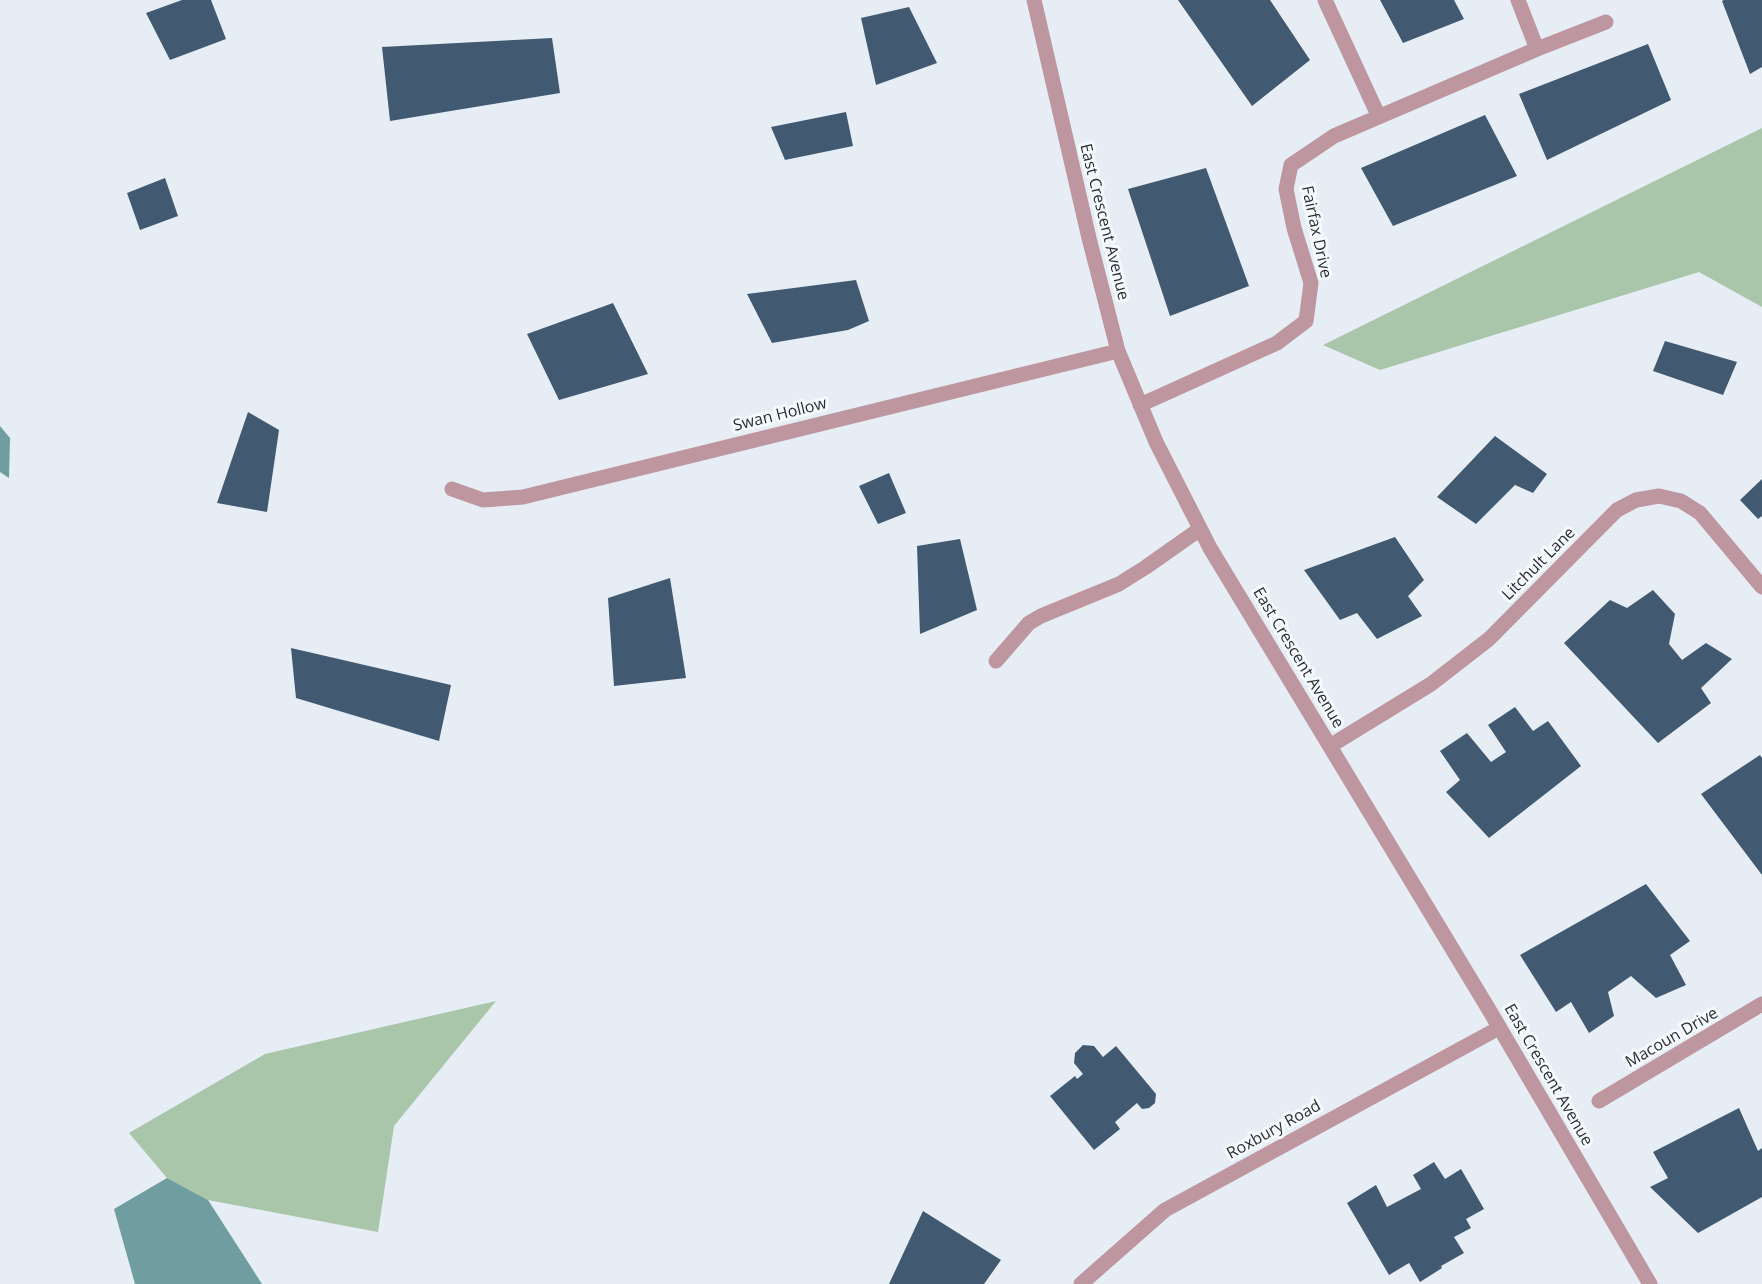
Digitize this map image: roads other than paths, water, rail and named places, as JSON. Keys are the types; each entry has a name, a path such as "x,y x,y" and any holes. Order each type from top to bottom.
{"street":[{"name":"East Crescent Avenue","path":"1034,0 1086,227 1118,351 1156,442 1200,529 1650,1284"},
{"path":"1325,0 1379,117"},
{"path":"1518,0 1538,49"},
{"name":"Fairfax Drive","path":"1140,405 1277,343 1306,321 1311,284 1294,228 1286,189 1291,165 1334,136 1606,22"},
{"name":"Swan Hollow","path":"452,489 483,500 523,497 1118,351"},
{"name":"Litchult Lane","path":"1330,746 1431,684 1490,639 1617,510 1636,500 1659,496 1681,501 1700,513 1762,587"},
{"path":"996,661 1029,623 1119,584 1200,529"},
{"name":"Macoun Drive","path":"1599,1101 1762,1004"},
{"name":"Roxbury Road","path":"1082,1284 1165,1210 1499,1028"}],"water":[{"path":"0,426 10,438 9,478 0,472"},
{"path":"167,1178 208,1200 262,1284 135,1284 114,1209"}]}
